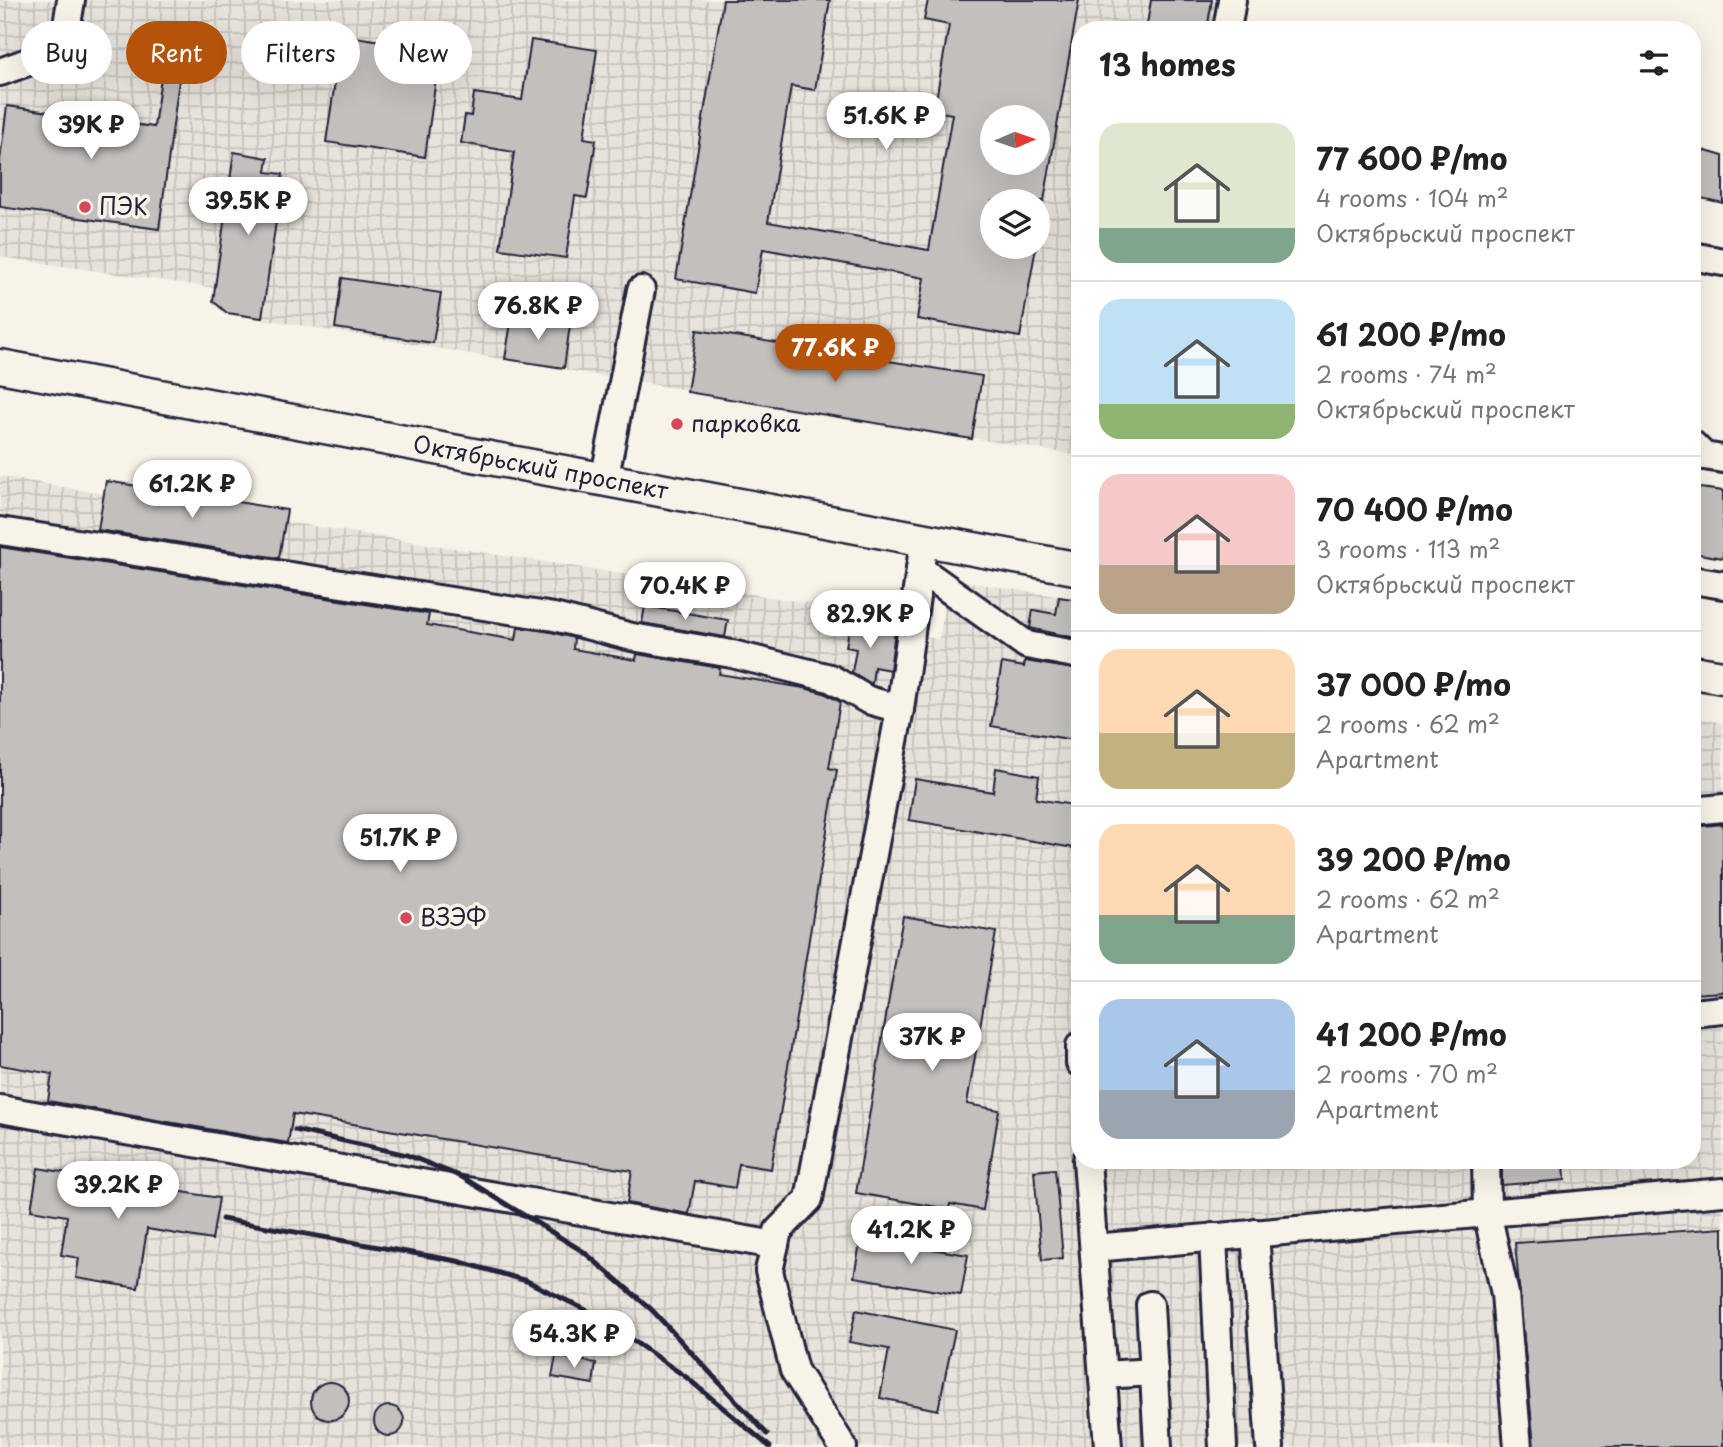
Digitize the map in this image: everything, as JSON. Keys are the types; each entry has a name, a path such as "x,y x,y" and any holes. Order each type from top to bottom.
{"main road":[{"name":"Октябрьский проспект","path":"0,366 604,481 922,555 1071,568"},
{"path":"1701,673 1723,677"}],"street":[{"path":"0,72 47,55 67,25 71,0"},
{"path":"1228,21 1232,0"},
{"path":"1701,258 1723,262"},
{"path":"604,481 641,290"},
{"path":"1701,454 1723,460"},
{"path":"0,531 554,617 632,637 732,654 830,678 868,701 900,709"},
{"path":"922,555 1027,645 1071,653"},
{"path":"843,1447 794,1370 769,1271 778,1231 809,1199 900,709 922,555"},
{"path":"1701,581 1723,585"},
{"path":"1701,810 1723,808"},
{"path":"1701,1012 1723,1010"},
{"path":"0,1109 775,1245"},
{"path":"1088,1169 1108,1447"},
{"path":"1486,1169 1488,1212 1505,1294 1518,1447"},
{"path":"1094,1248 1723,1192"},
{"path":"1255,1233 1270,1447"},
{"path":"1213,1237 1223,1447"},
{"path":"1150,1305 1158,1447"},
{"path":"1103,1375 1154,1372"}],"shaded area":[{"path":"0,0 1217,0 1214,21 1071,21 1071,454 227,313 213,301 214,288 0,257"},
{"path":"0,476 103,494 106,481 287,510 286,522 842,608 841,622 939,639 950,579 1071,599 1071,1169 1701,1169 1701,719 1723,723 1723,1447 0,1447"}],"building":[{"path":"723,0 830,0 815,90 791,86 768,222 929,250 952,114 934,111 949,25 924,20 928,0 1079,0 1075,21 1071,21 1071,46 1050,167 1050,105 980,105 980,175 1049,175 1046,189 980,189 980,259 1034,259 1020,337 917,319 924,278 763,249 755,293 676,279"},
{"path":"1151,0 1212,0 1208,21 1148,21"},
{"path":"360,38 374,40 374,84 435,84 425,157 326,142 335,84 360,84"},
{"path":"531,40 597,50 584,138 596,140 587,198 575,196 566,258 500,249 514,152 461,143 465,115 471,116 474,93 522,100"},
{"path":"160,84 179,84 159,229 0,207 0,160 7,106 154,127"},
{"path":"1701,150 1723,156 1723,203 1701,198"},
{"path":"234,152 268,158 266,172 283,174 262,318 227,313 213,301"},
{"path":"342,278 441,293 433,343 335,328"},
{"path":"512,316 570,325 564,368 505,359"},
{"path":"697,330 982,376 972,439 687,392"},
{"path":"106,481 287,510 279,558 98,530"},
{"path":"1701,488 1723,491 1723,558 1701,554"},
{"name":"ВЗЭФ","path":"0,547 429,614 427,625 516,640 518,627 551,632 574,638 573,649 636,660 637,654 720,668 719,674 804,688 824,693 840,702 829,768 837,770 771,1169 739,1164 735,1188 695,1181 689,1214 627,1203 632,1171 293,1114 288,1143 48,1101 52,1074 0,1065"},
{"path":"1059,597 1071,599 1071,637 1030,628 1033,610 1056,614"},
{"path":"645,606 728,620 725,637 642,623"},
{"path":"850,624 895,631 890,670 874,667 872,684 852,672 856,649 846,647"},
{"path":"1025,661 1071,669 1071,739 991,726 1002,663 1024,667"},
{"path":"996,768 1039,776 1036,799 1071,805 1071,847 909,820 915,779 993,792"},
{"path":"1723,824 1723,992 1701,993 1701,826"},
{"path":"903,916 996,932 967,1104 999,1110 983,1210 950,1204 949,1209 856,1193"},
{"path":"38,1168 219,1198 212,1240 147,1229 138,1288 76,1278 79,1258 61,1255 67,1216 31,1210"},
{"path":"1055,1169 1063,1258 1042,1260 1034,1171"},
{"path":"1502,1169 1564,1169 1565,1180 1502,1185"},
{"path":"1723,1228 1723,1447 1534,1447 1515,1243"},
{"path":"861,1237 968,1255 961,1295 854,1277"},
{"path":"856,1310 955,1330 938,1410 880,1398 889,1349 849,1342"},
{"path":"556,1356 596,1363 593,1384 552,1377"},
{"path":"330,1382 344,1387 349,1401 344,1415 330,1420 316,1415 311,1401 316,1387"},
{"path":"389,1406 400,1410 404,1421 400,1432 389,1436 378,1432 374,1421 378,1410"}],"railway":[{"path":"295,1130 407,1155 462,1177 584,1252 652,1310 767,1434"},
{"path":"222,1219 457,1261 527,1281 594,1314 686,1377 770,1447"}],"place":[{"name":"ПЭК","path":"85,207"},
{"name":"парковка","path":"677,424"},
{"name":"ВЗЭФ","path":"406,918"}]}
